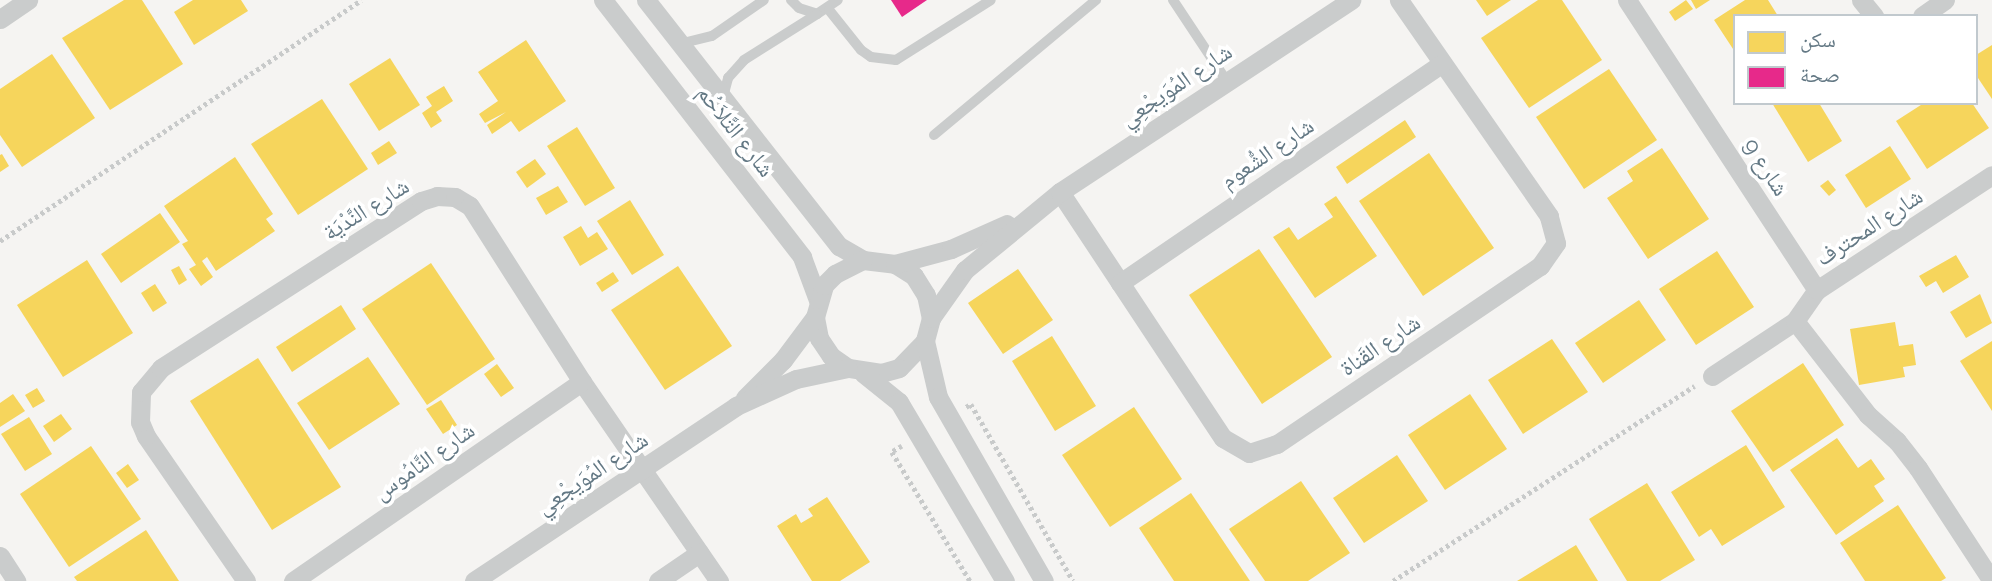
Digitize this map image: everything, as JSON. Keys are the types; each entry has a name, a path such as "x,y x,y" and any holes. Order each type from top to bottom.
{"street":[{"path":"0,19 28,0"},
{"name":"شارع التَّلاَحُم","path":"603,0 802,257 817,308"},
{"name":"شارع التَّلاَحُم","path":"646,0 722,101 839,246 863,260"},
{"name":"شارع المُوَيجْعِي","path":"930,318 965,270 1060,192 1351,0"},
{"name":"شارع القَناة","path":"1060,192 1223,438 1249,453 1277,444 1540,266 1556,243 1549,216 1399,0"},
{"name":"شارع 9","path":"1627,0 1817,290"},
{"path":"1861,0 1872,14"},
{"path":"1925,14 1945,0"},
{"name":"شارع الشُّعوم","path":"1121,284 1442,63"},
{"name":"شارع المحترف","path":"1712,376 1794,321 1817,290 1992,175"},
{"name":"شارع النَّدْيَة","path":"246,581 146,436 140,422 141,392 161,368 421,201 437,196 470,206 582,382 719,581"},
{"name":"شارع المُوَيجْعِي","path":"895,264 951,249 1031,214"},
{"path":"1005,581 920,435 888,390 831,356 819,338 817,308 835,274 863,260 895,264 914,276 926,295 930,318 925,341 938,397 1044,581"},
{"name":"شارع المُوَيجْعِي","path":"736,406 783,360 817,308"},
{"path":"1794,321 1868,415 1898,441 1992,580"},
{"path":"855,370 899,368 925,341"},
{"name":"شارع المُوَيجْعِي","path":"474,581 736,406 796,379 855,370"},
{"name":"شارع النَّامُوس","path":"293,581 582,382"},
{"path":"658,581 699,553"},
{"path":"0,556 16,581"}],"lane":[{"path":"679,44 712,36 764,0"},
{"path":"792,0 799,8 817,14"},
{"path":"722,101 734,68 817,14 829,10 838,0"},
{"path":"829,10 861,50 871,57 896,60 990,0"},
{"path":"934,135 1096,0"},
{"path":"1172,0 1186,14 1226,80"}],"path":[{"path":"0,241 361,0"},
{"path":"1393,581 1712,376"},
{"path":"920,435 892,452 970,581"}],"building: سكن":[{"path":"124,0 142,0 183,64 110,110 62,38"},
{"path":"193,0 241,0 248,11 194,45 174,12"},
{"path":"1476,0 1511,0 1487,16"},
{"path":"1538,0 1562,0 1602,60 1529,108 1481,38"},
{"path":"1686,0 1693,9 1675,21 1669,12"},
{"path":"1691,0 1710,0 1696,9"},
{"path":"1745,0 1768,0 1777,14 1733,14 1733,49 1714,20"},
{"path":"526,40 566,101 519,132 511,121 492,134 487,125 506,112 485,123 479,114 498,101 478,72"},
{"path":"1992,45 1992,99 1978,78 1978,54"},
{"path":"52,54 95,118 22,167 0,135 0,89"},
{"path":"390,58 420,105 379,131 349,84"},
{"path":"1609,69 1657,140 1584,189 1536,117"},
{"path":"444,86 453,101 436,112 442,121 431,128 422,113 432,106 426,97"},
{"path":"322,99 368,169 298,215 251,144"},
{"path":"1773,105 1820,105 1842,141 1808,162"},
{"path":"1921,105 1973,105 1989,128 1927,169 1896,121"},
{"path":"1405,120 1416,137 1347,184 1336,167"},
{"path":"577,127 615,188 585,206 547,146"},
{"path":"389,141 397,153 378,165 371,153"},
{"path":"1890,146 1911,179 1866,208 1845,175"},
{"path":"1662,148 1709,219 1648,259 1607,198 1633,181 1627,171"},
{"path":"1429,153 1494,248 1423,296 1359,201"},
{"path":"2,154 9,166 0,172 0,155"},
{"path":"235,157 273,214 266,219 275,231 216,271 207,257 202,261 213,277 201,286 189,269 196,265 182,244 188,241 164,206"},
{"path":"535,159 546,174 527,188 516,172"},
{"path":"1828,180 1836,190 1829,196 1820,186"},
{"path":"558,186 568,202 546,215 536,198"},
{"path":"1336,196 1377,256 1315,298 1273,237 1289,227 1298,240 1333,217 1324,204"},
{"path":"630,200 664,255 632,275 597,221"},
{"path":"160,213 180,242 121,283 101,254"},
{"path":"581,226 588,238 597,232 608,249 580,266 563,237"},
{"path":"1259,249 1332,357 1262,404 1189,295"},
{"path":"1717,251 1754,307 1696,345 1659,289"},
{"path":"1956,255 1969,277 1943,293 1936,281 1926,287 1919,276"},
{"path":"87,260 133,333 63,377 17,305"},
{"path":"431,263 495,359 427,405 362,309"},
{"path":"179,266 187,280 179,285 171,270"},
{"path":"678,266 732,346 665,390 611,310"},
{"path":"1018,269 1053,320 1003,354 968,303"},
{"path":"613,272 619,281 602,292 596,283"},
{"path":"155,284 167,303 153,312 141,293"},
{"path":"1980,294 1992,323 1966,338 1950,312"},
{"path":"1639,300 1666,340 1603,383 1575,343"},
{"path":"341,305 356,329 292,372 276,347"},
{"path":"1895,322 1899,346 1913,344 1916,365 1903,367 1905,377 1859,385 1850,329"},
{"path":"1052,336 1096,406 1055,431 1012,361"},
{"path":"1552,339 1588,392 1523,434 1488,380"},
{"path":"1992,341 1992,411 1960,361"},
{"path":"368,357 400,404 329,450 297,403"},
{"path":"258,358 341,487 272,530 190,401"},
{"path":"1803,363 1844,425 1773,472 1731,411"},
{"path":"497,364 514,388 501,397 484,374"},
{"path":"37,388 45,401 33,408 25,395"},
{"path":"13,394 25,411 0,427 0,403"},
{"path":"1470,394 1507,449 1445,490 1408,435"},
{"path":"441,400 457,425 443,434 426,409"},
{"path":"1134,407 1182,479 1110,527 1062,455"},
{"path":"61,414 72,429 54,442 43,426"},
{"path":"29,417 52,454 25,471 1,434"},
{"path":"1837,438 1858,468 1871,459 1885,479 1874,486 1884,501 1836,535 1790,470"},
{"path":"1746,445 1785,507 1722,546 1711,529 1699,537 1671,492"},
{"path":"91,446 141,519 69,567 20,494"},
{"path":"1397,455 1428,501 1364,543 1333,498"},
{"path":"128,464 139,480 127,488 116,473"},
{"path":"1301,481 1350,553 1308,581 1265,581 1229,529"},
{"path":"1647,483 1695,560 1660,581 1627,581 1589,519"},
{"path":"1191,493 1250,581 1174,581 1139,528"},
{"path":"827,497 870,562 840,581 812,581 777,526 796,514 801,523 813,516 808,509"},
{"path":"1898,505 1946,578 1941,581 1865,581 1840,543"},
{"path":"146,530 179,581 77,581 74,577"},
{"path":"1576,545 1598,581 1517,581"}],"building: صحة":[{"path":"891,0 927,0 902,17"}]}
